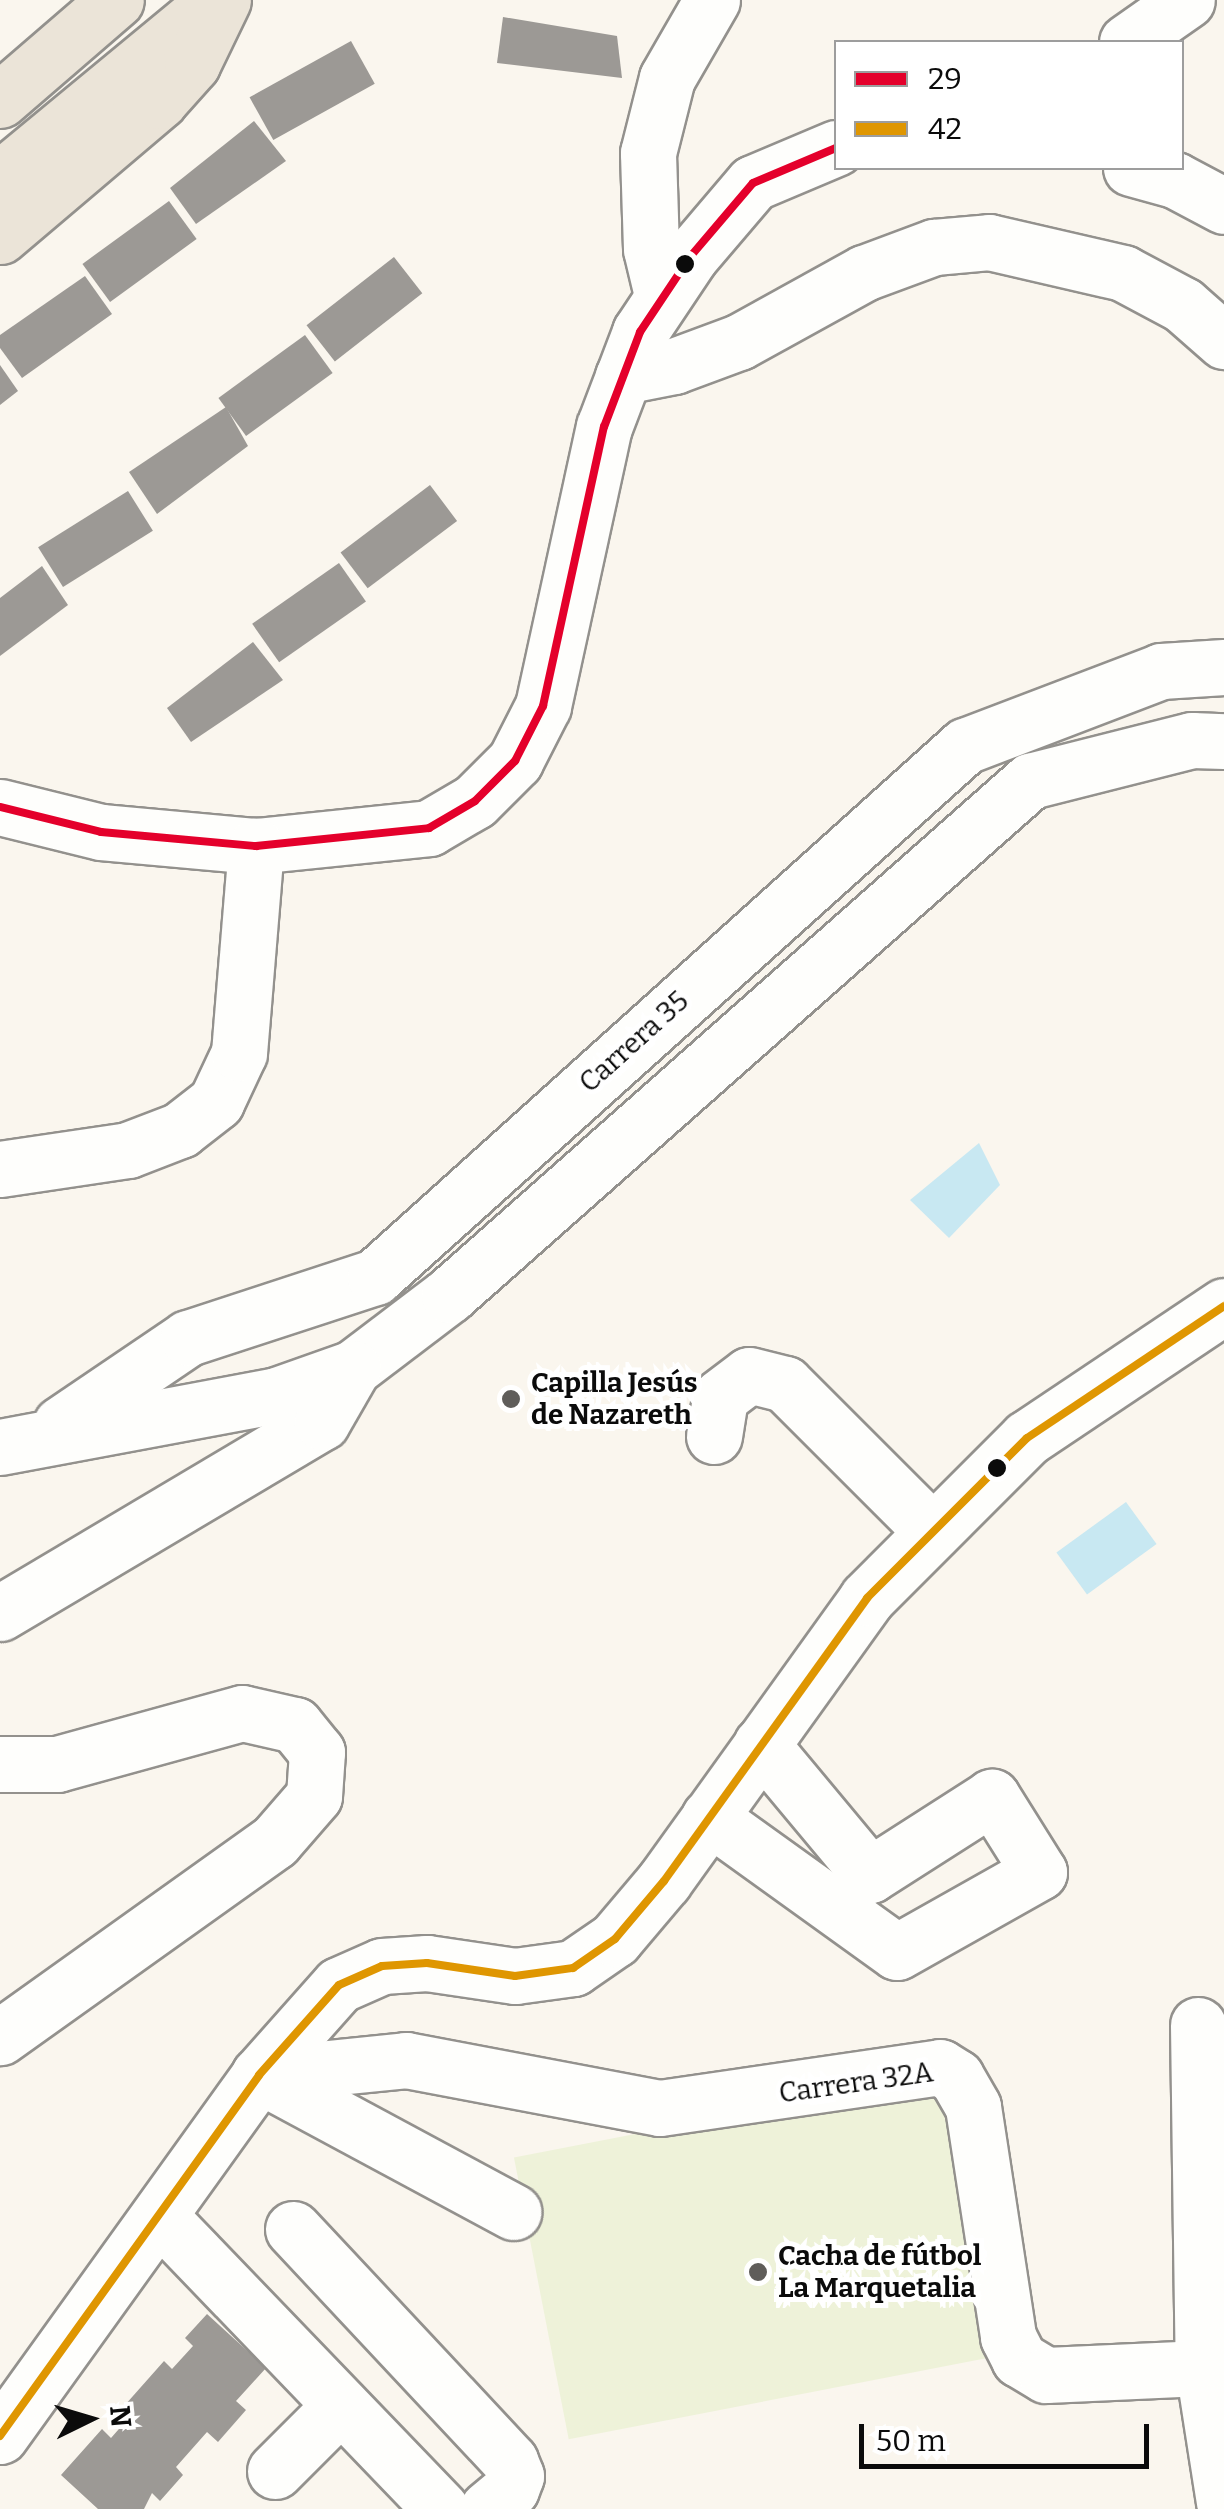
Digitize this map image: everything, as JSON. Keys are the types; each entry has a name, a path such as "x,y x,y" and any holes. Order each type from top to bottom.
{"main road":[{"path":"0,100 116,0"},
{"path":"0,178 218,0"},
{"path":"0,236 159,101 192,64 218,0"}],"street":[{"path":"662,295 651,249 648,152 667,78 712,0"},
{"path":"1131,40 1187,0"},
{"path":"0,807 174,843 256,846 429,828 475,801 515,762 543,706 604,428 662,295 753,183 834,149"},
{"path":"1138,170 1175,180 1224,206"},
{"path":"624,376 674,366 739,342 864,273 934,247 989,242 1123,274 1183,306 1224,341"},
{"name":"Carrera 35","path":"23,1440 188,1338 375,1276 965,746 1162,672 1224,668"},
{"name":"Carrera 35","path":"23,1440 277,1395 354,1368 449,1295 1030,781 1192,740 1224,741"},
{"path":"0,1170 128,1150 180,1130 216,1102 238,1054 256,846"},
{"path":"0,2436 259,2075 340,1986 382,1966 427,1963 515,1976 573,1968 615,1939 709,1817 867,1598 1027,1438 1224,1306"},
{"path":"0,1613 322,1422 354,1368"},
{"path":"714,1436 720,1397 750,1376 786,1384 932,1532"},
{"path":"0,1764 57,1764 242,1713 295,1725 317,1752 314,1796 275,1842 0,2037"},
{"path":"709,1817 897,1952 1039,1872 992,1797 870,1876 761,1744"},
{"path":"756,1851 806,1798"},
{"path":"1198,2025 1224,2502"},
{"name":"Carrera 32A","path":"259,2075 406,2060 660,2108 940,2067 956,2076 972,2107 1008,2337 1019,2360 1046,2375 1214,2368"},
{"path":"259,2075 513,2212"},
{"path":"160,2217 440,2509"},
{"path":"293,2229 510,2460 516,2476 510,2489 487,2509"},
{"path":"275,2472 342,2405"}],"green space":[{"name":"Cacha de fútbol La Marquetalia","path":"939,2075 994,2357 569,2439 514,2158"}],"water":[{"path":"979,1143 1000,1185 949,1238 910,1200"},
{"path":"1126,1502 1157,1544 1087,1595 1056,1553"}],"building":[{"path":"503,17 617,36 622,78 497,63"},
{"path":"351,41 375,84 273,140 250,97"},
{"path":"254,121 286,161 196,224 170,188"},
{"path":"169,201 197,239 110,302 82,264"},
{"path":"394,257 422,293 335,362 307,325"},
{"path":"85,276 112,314 22,378 0,348 0,335"},
{"path":"305,335 333,373 246,436 218,398"},
{"path":"0,365 18,391 0,405"},
{"path":"226,407 248,446 157,514 129,472"},
{"path":"430,485 457,521 368,588 341,552"},
{"path":"128,491 153,531 63,587 38,547"},
{"path":"339,563 366,602 279,662 252,624"},
{"path":"42,566 68,605 0,656 0,598"},
{"path":"253,642 283,680 191,742 167,708"},
{"path":"207,2314 266,2368 236,2401 246,2410 218,2442 207,2432 176,2467 183,2475 160,2501 152,2493 144,2509 98,2509 61,2475 102,2429 111,2438 133,2413 125,2405 164,2361 172,2369 193,2346 185,2338"}],"transit line":[{"name":"29","path":"0,807 101,832 256,846 429,828 475,801 515,761 543,706 604,427 640,332 690,257 753,183 834,149"},
{"name":"42","path":"0,2436 259,2075 339,1985 382,1966 427,1963 515,1976 573,1968 615,1939 664,1881 867,1598 1027,1438 1224,1306"}],"place":[{"name":"Capilla Jesús de Nazareth","path":"511,1399"},
{"name":"Cacha de fútbol La Marquetalia","path":"758,2272"}]}
